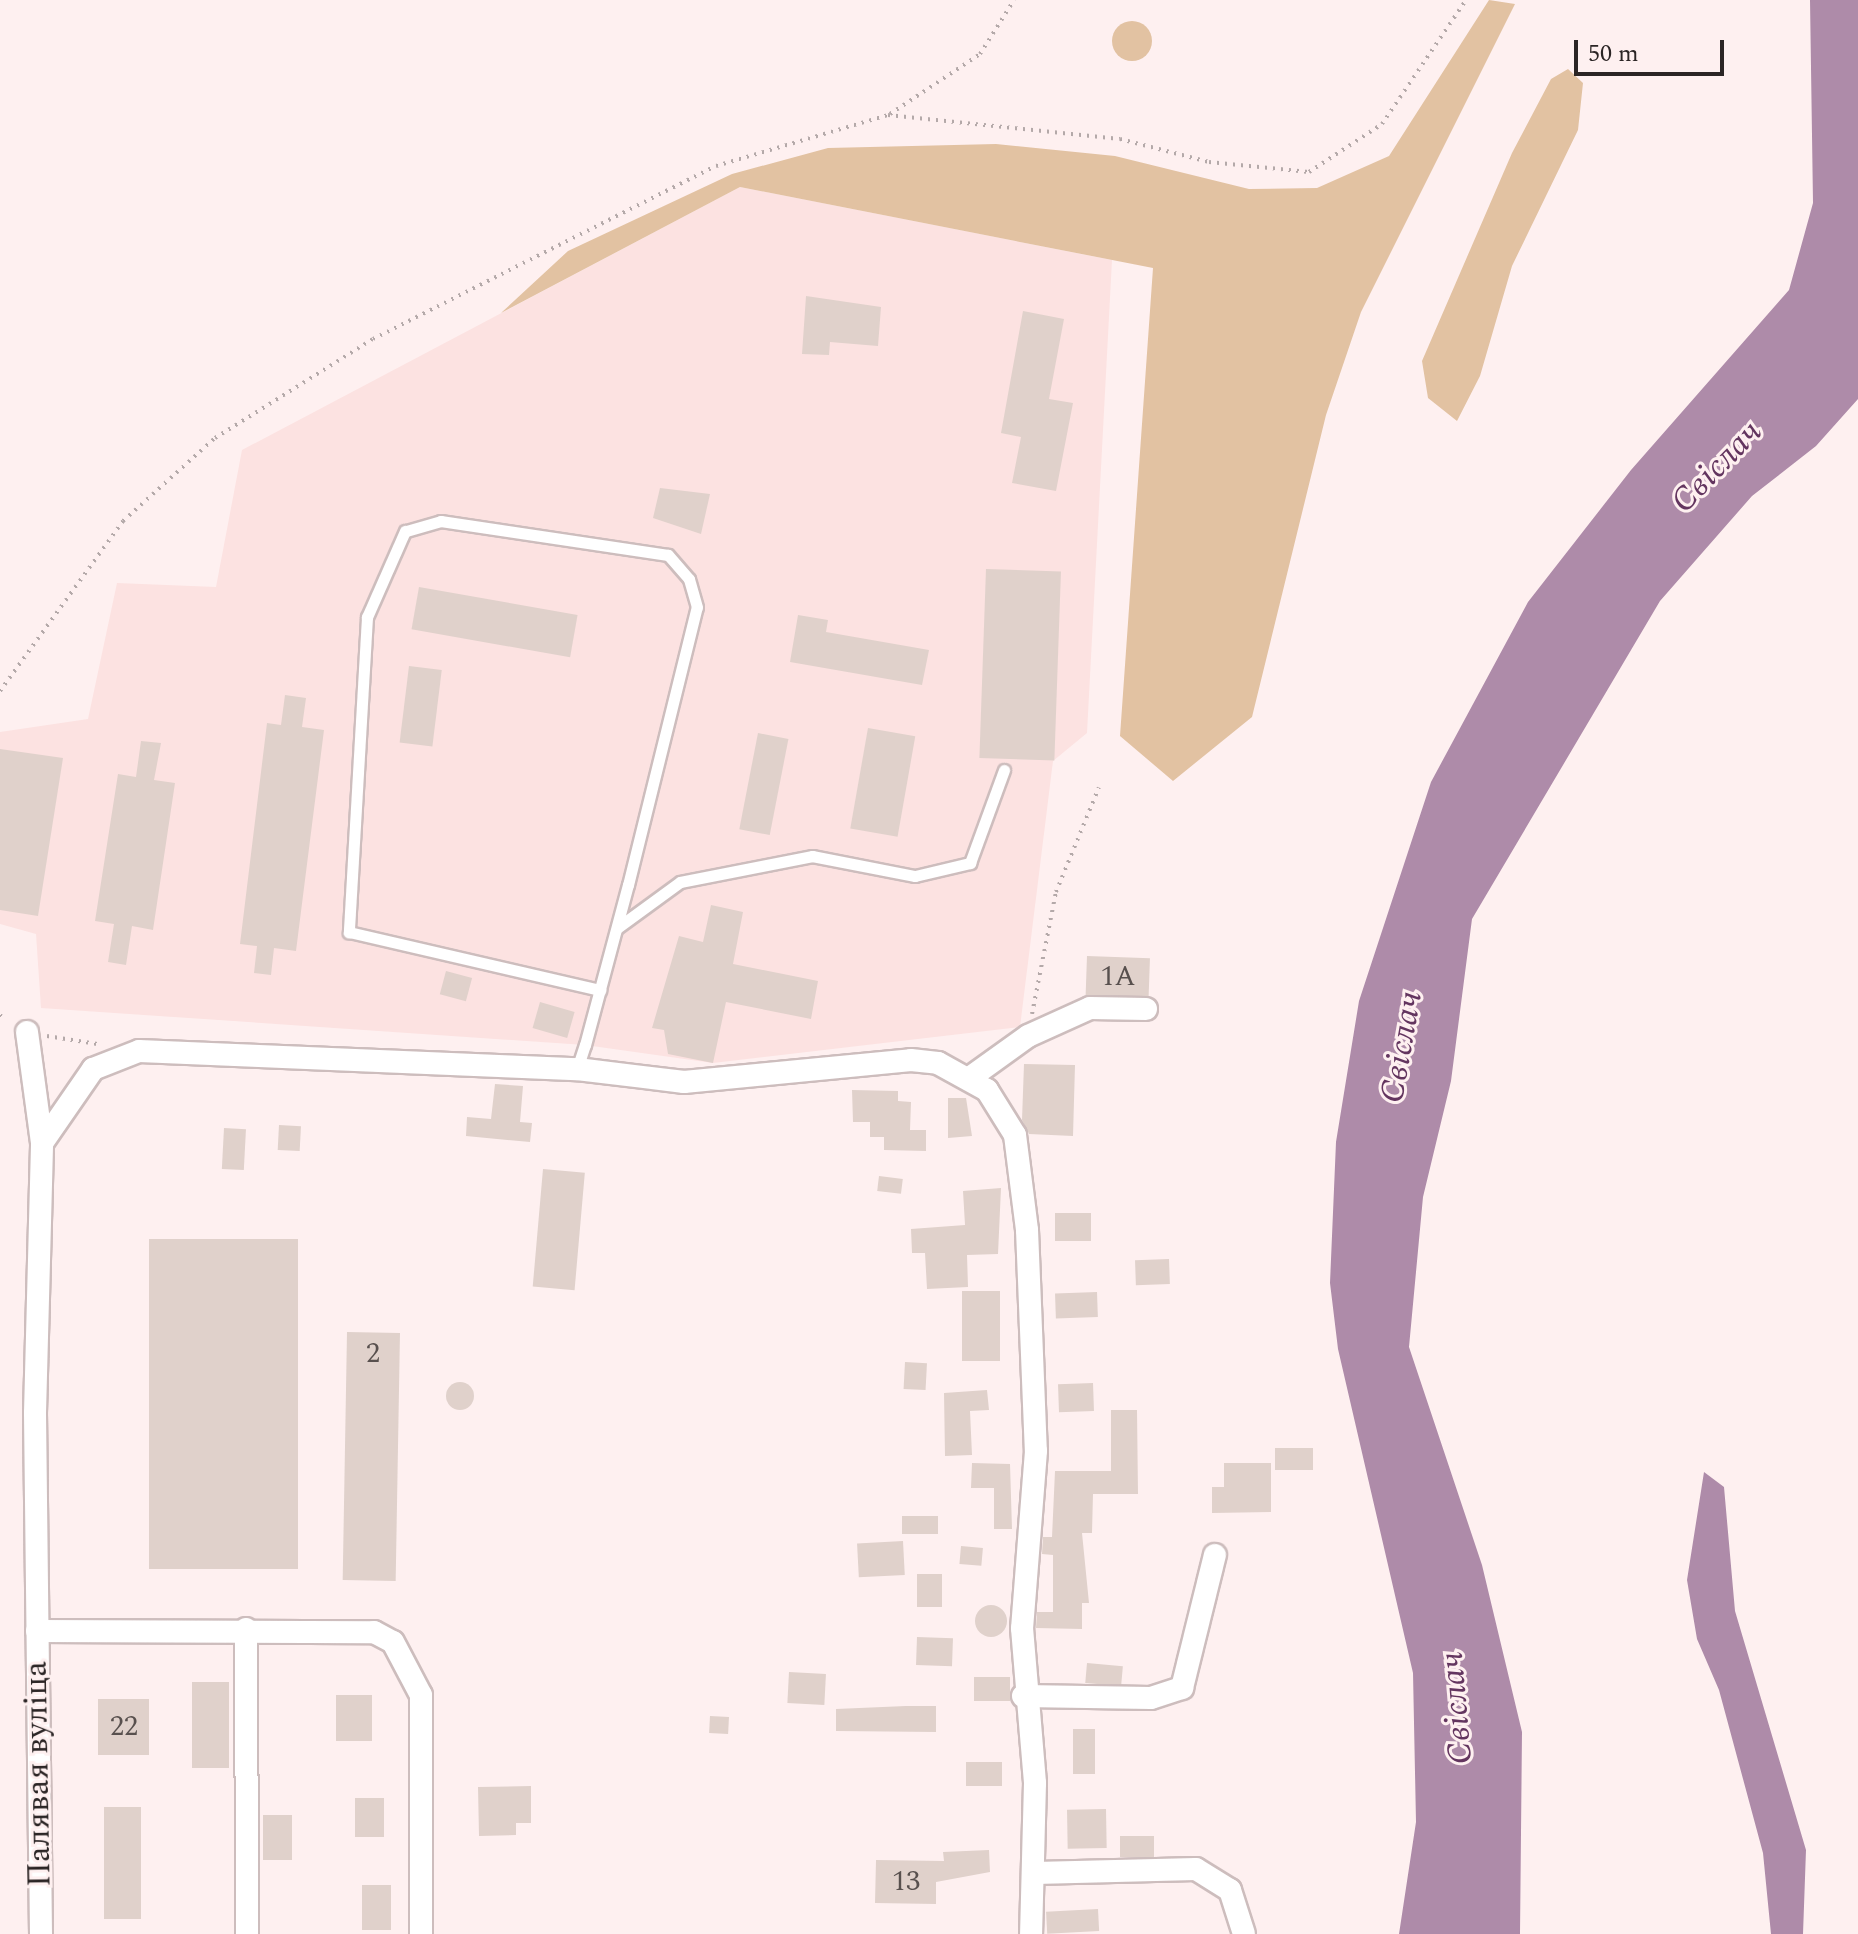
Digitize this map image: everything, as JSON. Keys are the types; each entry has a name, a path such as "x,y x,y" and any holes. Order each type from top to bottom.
{"street":[{"path":"971,1077 1028,1036 1090,1008 1146,1009"},
{"path":"27,1032 42,1143 37,1631"},
{"path":"42,1143 93,1069 139,1051 577,1069 684,1082 911,1060 971,1077 1003,1110 1015,1135 1027,1230 1036,1489 1023,1613 1023,1696 1035,1873 1031,1934"},
{"path":"1023,1696 1151,1698 1182,1688 1215,1555"},
{"path":"246,1629 247,1934"},
{"name":"Палявая вуліца","path":"41,1934 37,1631 246,1629 374,1632 410,1662 421,1695 421,1934"},
{"path":"1035,1873 1196,1869 1230,1890 1244,1934"}],"lane":[{"path":"577,1069 600,990 697,607 689,579 668,555 441,521 405,531 367,617 349,932 600,990"},
{"path":"616,928 680,882 812,856 915,876 970,863 1004,770"}],"path":[{"path":"0,691 123,521 215,438 373,339 651,197 716,166 888,115 980,54 1014,0"},
{"path":"888,115 1120,139 1209,162 1309,172 1382,124 1466,0"},
{"path":"1028,1036 1056,892 1099,787"},
{"path":"0,1015 5,1020"},
{"path":"27,1032 139,1051"}],"shaded area":[{"path":"1489,0 1515,4 1361,312 1326,415 1252,717 1173,781 1120,736 1153,268 740,187 501,313 568,251 732,174 828,148 996,144 1115,156 1249,189 1317,188 1389,156"},
{"path":"1132,21 1146,27 1152,41 1146,55 1132,61 1118,55 1112,41 1118,27"},
{"path":"1568,69 1583,83 1578,130 1512,266 1480,376 1457,421 1428,398 1422,361 1512,153 1551,79"},
{"path":"740,187 1112,260 1087,733 1053,761 1020,1027 713,1063 585,1045 41,1008 36,934 0,924 0,732 88,719 117,583 216,587 242,450"}],"water":[{"name":"Свіслач","path":"1810,0 1858,0 1858,399 1816,446 1752,496 1660,601 1472,919 1451,1081 1423,1197 1409,1347 1482,1565 1522,1732 1520,1934 1399,1934 1416,1822 1413,1673 1338,1349 1330,1283 1336,1142 1359,1001 1431,782 1528,602 1631,470 1789,290 1813,203"},
{"path":"1704,1472 1724,1487 1735,1611 1806,1850 1803,1934 1771,1934 1763,1853 1719,1690 1697,1639 1687,1580"}],"building":[{"path":"806,296 881,307 878,346 830,342 829,355 802,354"},
{"path":"1023,311 1064,319 1049,399 1073,403 1056,491 1012,483 1021,437 1001,433"},
{"path":"660,488 710,494 701,534 653,518"},
{"path":"986,569 1061,572 1054,761 979,758"},
{"path":"419,587 578,615 570,657 412,629"},
{"path":"798,615 828,620 826,632 929,650 922,685 790,662"},
{"path":"409,666 442,670 432,746 400,742"},
{"path":"285,695 306,698 302,727 324,730 296,951 274,948 271,975 254,973 257,946 240,944 267,723 281,725"},
{"path":"868,728 915,736 898,837 850,828"},
{"path":"758,733 788,739 770,835 739,829"},
{"path":"141,741 161,743 154,780 175,783 153,930 132,926 126,965 108,962 114,924 95,921 118,774 136,777"},
{"path":"0,749 63,758 38,916 0,910"},
{"path":"711,905 743,912 733,964 818,981 811,1019 726,1002 713,1063 668,1054 664,1030 652,1028 679,936 703,942"},
{"path":"1087,956 1150,958 1149,997 1086,995"},
{"path":"446,971 472,978 466,1001 440,994"},
{"path":"540,1002 575,1012 567,1038 533,1028"},
{"path":"1024,1064 1075,1065 1073,1136 1029,1134 1022,1120"},
{"path":"495,1084 523,1086 520,1122 532,1123 530,1142 466,1136 467,1117 491,1119"},
{"path":"852,1090 898,1091 898,1101 911,1102 910,1130 926,1130 926,1151 884,1150 884,1137 870,1137 870,1122 853,1122"},
{"path":"948,1098 966,1098 972,1136 948,1138"},
{"path":"279,1125 301,1126 300,1151 278,1150"},
{"path":"224,1128 246,1129 244,1170 222,1169"},
{"path":"543,1169 585,1173 575,1290 533,1287"},
{"path":"879,1176 903,1179 901,1194 877,1191"},
{"path":"1001,1188 998,1254 967,1255 968,1287 927,1289 925,1253 912,1253 911,1229 965,1225 963,1191"},
{"path":"1055,1213 1091,1213 1091,1241 1055,1241"},
{"path":"149,1239 298,1239 298,1569 149,1569"},
{"path":"1169,1259 1170,1284 1136,1285 1135,1260"},
{"path":"962,1291 1000,1291 1000,1361 962,1361"},
{"path":"1097,1292 1098,1317 1056,1318 1055,1293"},
{"path":"347,1332 400,1333 396,1581 343,1580"},
{"path":"905,1362 927,1363 926,1390 904,1389"},
{"path":"460,1382 470,1386 474,1396 470,1406 460,1410 450,1406 446,1396 450,1386"},
{"path":"1093,1383 1094,1411 1059,1412 1058,1384"},
{"path":"987,1390 989,1410 970,1411 972,1455 945,1456 944,1393"},
{"path":"1111,1410 1137,1410 1138,1494 1093,1494 1092,1533 1082,1533 1089,1603 1082,1603 1082,1629 1036,1628 1037,1612 1053,1612 1053,1555 1042,1554 1043,1537 1052,1537 1055,1471 1111,1471"},
{"path":"1275,1448 1313,1448 1313,1470 1275,1470"},
{"path":"972,1463 1010,1464 1012,1529 994,1529 994,1488 971,1488"},
{"path":"1224,1463 1271,1463 1271,1512 1212,1513 1212,1487 1224,1487"},
{"path":"902,1516 938,1516 938,1534 902,1534"},
{"path":"903,1541 905,1575 859,1577 857,1543"},
{"path":"961,1546 983,1548 981,1566 959,1564"},
{"path":"917,1574 942,1574 942,1607 917,1607"},
{"path":"991,1605 1003,1609 1007,1621 1003,1633 991,1637 979,1633 975,1621 979,1609"},
{"path":"917,1637 953,1638 952,1666 916,1665"},
{"path":"1087,1663 1123,1666 1121,1686 1085,1683"},
{"path":"789,1672 826,1674 824,1705 787,1703"},
{"path":"974,1677 1010,1677 1010,1701 974,1701"},
{"path":"192,1682 229,1682 229,1768 192,1768"},
{"path":"336,1695 372,1695 372,1741 336,1741"},
{"path":"98,1699 149,1699 149,1755 98,1755"},
{"path":"936,1706 936,1732 836,1731 836,1709"},
{"path":"710,1716 729,1717 728,1734 709,1733"},
{"path":"1073,1729 1095,1729 1095,1774 1073,1774"},
{"path":"966,1762 1002,1762 1002,1786 966,1786"},
{"path":"531,1786 531,1823 516,1823 516,1835 479,1836 478,1787"},
{"path":"355,1798 384,1798 384,1837 355,1837"},
{"path":"104,1807 141,1807 141,1919 104,1919"},
{"path":"1106,1809 1107,1848 1068,1849 1067,1810"},
{"path":"263,1815 292,1815 292,1860 263,1860"},
{"path":"1120,1836 1154,1836 1154,1857 1120,1857"},
{"path":"989,1850 990,1872 936,1882 936,1904 875,1903 876,1860 944,1861 943,1852"},
{"path":"362,1885 391,1885 391,1930 362,1930"},
{"path":"1098,1909 1099,1931 1047,1934 1046,1912"}]}
